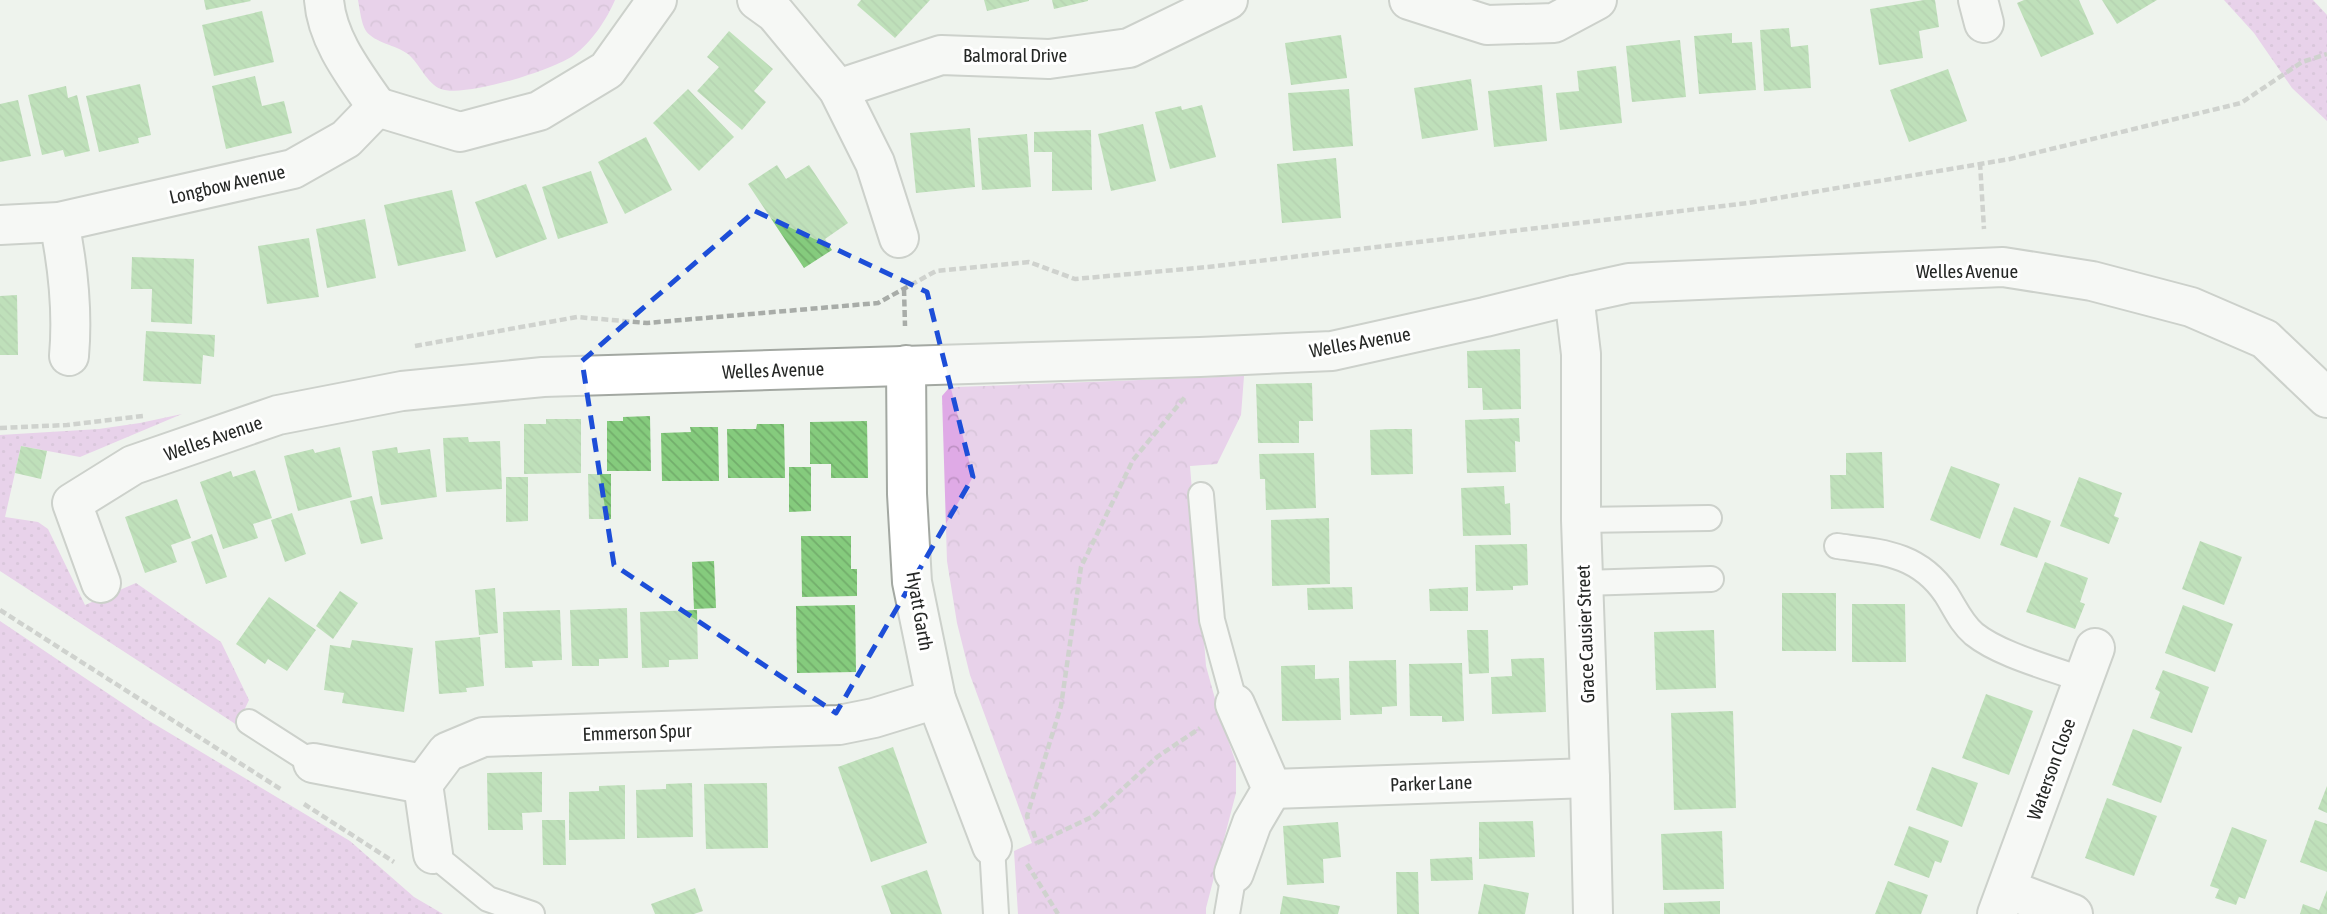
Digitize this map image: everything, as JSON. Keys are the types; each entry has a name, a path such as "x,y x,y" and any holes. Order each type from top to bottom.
{"street":[{"path":"324,0 324,10 342,57 377,107 460,132 539,111 607,70 657,0"},
{"path":"757,0 775,13 838,89 875,163 899,238"},
{"name":"Balmoral Drive","path":"838,89 941,55 1049,59 1129,48 1228,0"},
{"path":"1409,0 1487,25 1553,23 1597,0"},
{"name":"Longbow Avenue","path":"0,225 59,222 293,169 346,139 377,107"},
{"path":"59,222 69,281 69,356"},
{"name":"Welles Avenue","path":"101,583 72,503 133,465 278,415 402,391 544,377 1332,351 1629,283 2003,267 2092,281 2191,307 2264,340 2327,398"},
{"name":"Grace Causier Street","path":"1574,295 1581,354 1581,520 1592,914"},
{"name":"Hyatt Garth","path":"906,365 907,494 912,582 936,699 1005,847"},
{"name":"Waterson Close","path":"2073,914 2002,902 2089,664"},
{"name":"Emmerson Spur","path":"423,784 447,752 483,737 839,725 874,718 936,699"},
{"path":"1234,873 1252,823 1272,789 1235,704"},
{"path":"313,763 423,784 419,862"},
{"name":"Parker Lane","path":"1272,789 1590,778"}],"lane":[{"path":"1201,495 1212,620 1235,704"},
{"path":"1581,520 1709,518"},
{"path":"1837,547 1888,553 1911,561 1931,576 1946,594 1957,615 1973,633 1992,646 2089,664"},
{"path":"1583,583 1711,579"},
{"path":"249,722 313,763"},
{"path":"996,914 1005,847"},
{"path":"419,862 488,899 532,914"},
{"path":"1227,914 1234,873"}],"path":[{"path":"406,348 577,317 647,323 878,303 936,271 1029,262 1075,279 1208,267 1748,203 2010,159 2241,103 2302,62 2327,54"},
{"path":"1980,163 1985,250 2003,267"},
{"path":"1037,843 1027,816 1061,706 1081,567 1133,460 1187,395 1200,357"},
{"path":"0,428 67,425 147,415"},
{"path":"0,610 289,795"},
{"path":"1005,847 1037,843 1092,817 1157,757 1235,704"},
{"path":"300,802 419,862"},
{"path":"1005,847 1058,914"}],"highlighted area":[{"path":"755,211 927,292 973,477 836,713 614,565 582,361"}],"green space":[{"path":"358,0 615,0 603,23 574,55 548,68 509,81 452,91 436,86 408,54 370,35 363,24"},
{"path":"2224,0 2313,0 2327,15 2327,121 2292,88 2254,33"},
{"path":"1244,376 1241,415 1217,464 1190,466 1206,666 1236,763 1236,793 1206,914 1018,914 1014,851 1032,843 970,675 957,623 947,561 942,396 948,389 957,387"},
{"path":"182,414 80,457 21,446 5,517 38,522 48,529 85,605 136,583 221,642 249,700 237,725 0,571 0,435 99,429"},
{"path":"0,621 146,719 350,841 414,897 443,914 0,914"}],"building":[{"path":"204,0 250,0 251,1 206,10"},
{"path":"861,0 930,0 895,38 857,5"},
{"path":"984,0 1029,0 1029,1 987,11"},
{"path":"1052,0 1088,0 1088,1 1054,9"},
{"path":"1935,0 1939,27 1919,31 1923,58 1879,65 1870,9"},
{"path":"2024,0 2079,0 2094,34 2041,57 2017,3"},
{"path":"2102,0 2157,0 2117,24"},
{"path":"262,11 274,62 214,76 202,25"},
{"path":"1789,28 1791,47 1808,45 1811,88 1764,91 1760,30"},
{"path":"729,31 773,69 754,91 766,102 742,130 697,91 719,67 707,57"},
{"path":"1732,33 1732,43 1752,42 1756,90 1699,94 1694,36"},
{"path":"1341,35 1347,78 1291,85 1285,43"},
{"path":"1680,40 1686,97 1632,102 1626,46"},
{"path":"1616,66 1622,123 1560,130 1556,93 1579,91 1577,71"},
{"path":"1948,69 1967,121 1909,142 1890,90"},
{"path":"255,76 262,106 284,101 292,133 226,149 212,86"},
{"path":"1471,79 1478,130 1422,139 1414,88"},
{"path":"140,84 151,135 138,138 139,143 99,152 86,96"},
{"path":"1542,85 1547,141 1494,147 1488,91"},
{"path":"66,86 68,98 77,95 90,151 65,157 63,150 42,155 28,95"},
{"path":"688,89 734,137 699,171 653,123"},
{"path":"1349,89 1353,146 1293,151 1288,93"},
{"path":"18,100 31,156 0,162 0,104"},
{"path":"1202,105 1216,157 1170,169 1155,112 1181,106 1182,110"},
{"path":"1143,124 1156,181 1111,191 1098,134"},
{"path":"970,128 975,187 916,193 910,133"},
{"path":"1091,130 1092,190 1052,191 1052,152 1034,152 1034,132"},
{"path":"1027,134 1031,187 982,190 978,138"},
{"path":"646,137 672,190 625,214 598,162"},
{"path":"1336,158 1341,218 1282,223 1277,164"},
{"path":"777,165 786,179 809,165 848,223 825,239 832,250 804,268 748,184"},
{"path":"591,171 608,223 558,239 542,187"},
{"path":"526,184 547,239 496,258 475,202"},
{"path":"452,190 466,251 398,266 384,205"},
{"path":"365,219 376,278 327,288 316,229"},
{"path":"309,238 319,297 267,304 258,246"},
{"path":"132,257 194,259 192,324 151,322 152,289 131,289"},
{"path":"17,295 18,355 0,355 0,296"},
{"path":"146,331 215,335 214,357 203,355 201,384 143,381"},
{"path":"1520,349 1521,409 1483,410 1482,388 1468,388 1467,351"},
{"path":"1312,383 1313,421 1299,421 1299,443 1258,443 1256,384"},
{"path":"650,416 651,471 607,471 607,421 623,421 623,417"},
{"path":"1519,418 1520,442 1515,441 1516,472 1467,473 1465,420"},
{"path":"546,419 581,419 581,473 524,474 524,424 546,424"},
{"path":"867,421 868,478 831,478 831,464 810,464 810,422"},
{"path":"757,424 784,424 785,478 728,478 727,429 756,429"},
{"path":"690,427 718,427 719,481 662,481 661,433 691,432"},
{"path":"1412,429 1413,474 1371,475 1370,430"},
{"path":"468,437 469,442 500,441 502,489 446,492 443,438"},
{"path":"21,446 47,451 41,479 15,473"},
{"path":"340,447 352,497 298,511 284,456 313,449 315,453"},
{"path":"397,447 398,453 430,449 437,497 381,505 372,451"},
{"path":"1882,452 1884,508 1831,509 1830,475 1846,475 1846,453"},
{"path":"1314,453 1316,508 1266,510 1265,479 1260,479 1259,454"},
{"path":"1951,466 2000,484 1980,539 1930,520"},
{"path":"789,467 811,467 811,511 789,512"},
{"path":"255,470 272,518 253,524 258,538 223,549 200,482 231,471 233,477"},
{"path":"588,474 611,474 611,519 589,519"},
{"path":"506,477 528,477 528,521 506,522"},
{"path":"2079,477 2122,493 2114,516 2119,518 2109,544 2060,526"},
{"path":"1504,486 1505,504 1510,503 1511,535 1463,536 1461,488"},
{"path":"372,496 383,539 361,544 350,501"},
{"path":"177,499 191,538 171,545 177,562 145,573 125,517"},
{"path":"2014,507 2051,521 2037,558 2000,545"},
{"path":"292,513 306,554 285,562 271,520"},
{"path":"1329,518 1330,584 1272,586 1271,520"},
{"path":"212,534 227,577 206,584 191,542"},
{"path":"801,536 851,536 851,569 857,569 857,596 802,597"},
{"path":"2200,541 2242,557 2224,605 2182,589"},
{"path":"1527,544 1528,585 1513,586 1513,590 1476,591 1475,545"},
{"path":"714,561 716,608 694,609 692,562"},
{"path":"2045,562 2088,578 2080,602 2085,604 2075,629 2026,612"},
{"path":"1352,587 1353,609 1308,610 1307,588"},
{"path":"1468,587 1468,611 1430,611 1429,589"},
{"path":"495,588 498,633 479,635 475,590"},
{"path":"340,591 358,603 333,639 316,626"},
{"path":"1782,593 1836,593 1836,651 1782,651"},
{"path":"269,597 316,630 287,671 268,659 265,664 236,644"},
{"path":"1852,604 1905,604 1906,662 1852,662"},
{"path":"855,605 856,672 797,673 796,606"},
{"path":"2183,605 2233,624 2215,672 2165,653"},
{"path":"627,608 628,658 599,659 599,666 572,666 570,610"},
{"path":"560,610 562,660 532,661 533,667 505,668 503,612"},
{"path":"697,610 698,659 669,660 669,667 642,668 640,612"},
{"path":"1467,630 1488,630 1489,673 1469,674"},
{"path":"1714,630 1716,688 1656,690 1654,632"},
{"path":"480,637 484,686 466,688 467,692 439,694 435,641"},
{"path":"352,640 413,648 404,712 342,703 344,693 324,690 330,645 350,648"},
{"path":"1544,658 1546,712 1492,714 1491,677 1512,676 1511,659"},
{"path":"1396,660 1397,706 1382,707 1382,714 1350,715 1349,661"},
{"path":"1462,663 1464,721 1442,722 1442,716 1410,716 1409,664"},
{"path":"1315,665 1315,679 1339,678 1341,720 1282,721 1281,666"},
{"path":"2163,670 2209,687 2192,733 2150,718 2160,692 2155,689"},
{"path":"1986,694 2033,711 2009,775 1962,758"},
{"path":"1733,711 1736,808 1674,810 1671,713"},
{"path":"2133,729 2182,747 2161,803 2112,785"},
{"path":"893,747 927,843 871,862 838,767"},
{"path":"1932,767 1978,783 1962,827 1916,810"},
{"path":"542,772 542,812 522,813 523,830 488,830 487,773"},
{"path":"692,783 693,837 637,838 636,790 666,789 666,784"},
{"path":"767,783 768,848 706,849 704,784"},
{"path":"625,785 625,839 569,840 569,792 599,791 599,786"},
{"path":"2327,786 2327,813 2318,809"},
{"path":"2107,798 2157,816 2134,876 2085,858"},
{"path":"542,820 565,820 566,865 543,865"},
{"path":"2315,820 2327,824 2327,872 2300,862"},
{"path":"1533,821 1535,857 1479,859 1479,822"},
{"path":"1338,822 1341,857 1323,859 1324,883 1287,885 1283,826"},
{"path":"1909,826 1949,841 1941,863 1935,861 1929,878 1894,865"},
{"path":"2232,827 2267,840 2245,899 2239,897 2236,905 2215,898 2219,889 2210,886"},
{"path":"1722,831 1724,889 1663,890 1661,834"},
{"path":"1472,857 1473,880 1431,881 1430,859"},
{"path":"927,870 942,914 891,914 881,886"},
{"path":"1396,872 1418,872 1419,914 1397,914"},
{"path":"1888,881 1928,895 1921,914 1875,914"},
{"path":"1484,884 1529,893 1525,914 1478,914"},
{"path":"695,888 703,911 694,914 655,914 651,904"},
{"path":"2327,890 2327,914 2300,914 2303,904 2319,910"},
{"path":"1283,896 1340,906 1338,914 1280,914"},
{"path":"1720,901 1720,914 1664,914 1664,903"}]}
